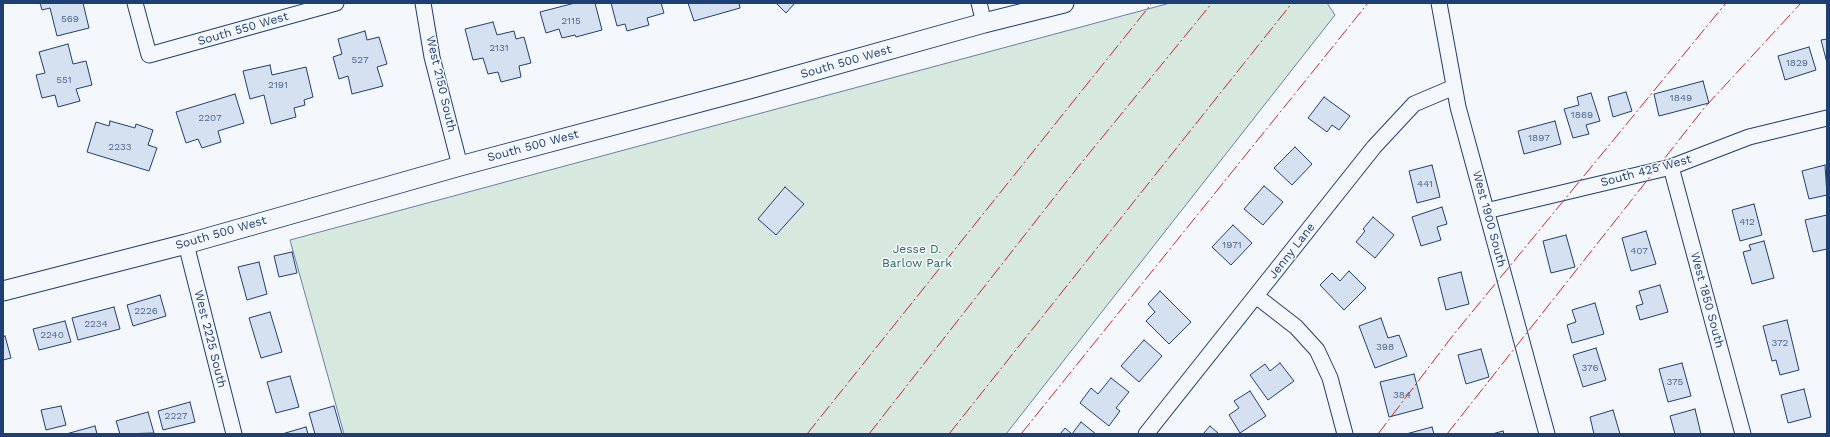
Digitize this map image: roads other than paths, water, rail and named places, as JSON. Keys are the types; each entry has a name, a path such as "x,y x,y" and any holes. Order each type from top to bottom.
{"street":[{"name":"South 550 West","path":"134,3 149,55 336,3"},
{"name":"West 2150 South","path":"423,3 432,58 460,166"},
{"path":"979,3 984,23"},
{"name":"South 500 West","path":"3,291 186,244 460,166 749,89 984,23 1064,3"},
{"name":"West 1900 South","path":"1438,3 1454,87 1547,434"},
{"name":"Jenny Lane","path":"1146,434 1374,147 1414,104 1454,87"},
{"name":"South 425 West","path":"1486,211 1670,167 1749,137 1827,118"},
{"name":"West 1850 South","path":"1670,167 1743,434"},
{"name":"West 2225 South","path":"186,244 234,434"},
{"path":"1256,296 1296,327 1317,350 1330,378 1345,434"}],"park label":[{"name":"Jesse D. Barlow Park","path":"917,256"}]}
